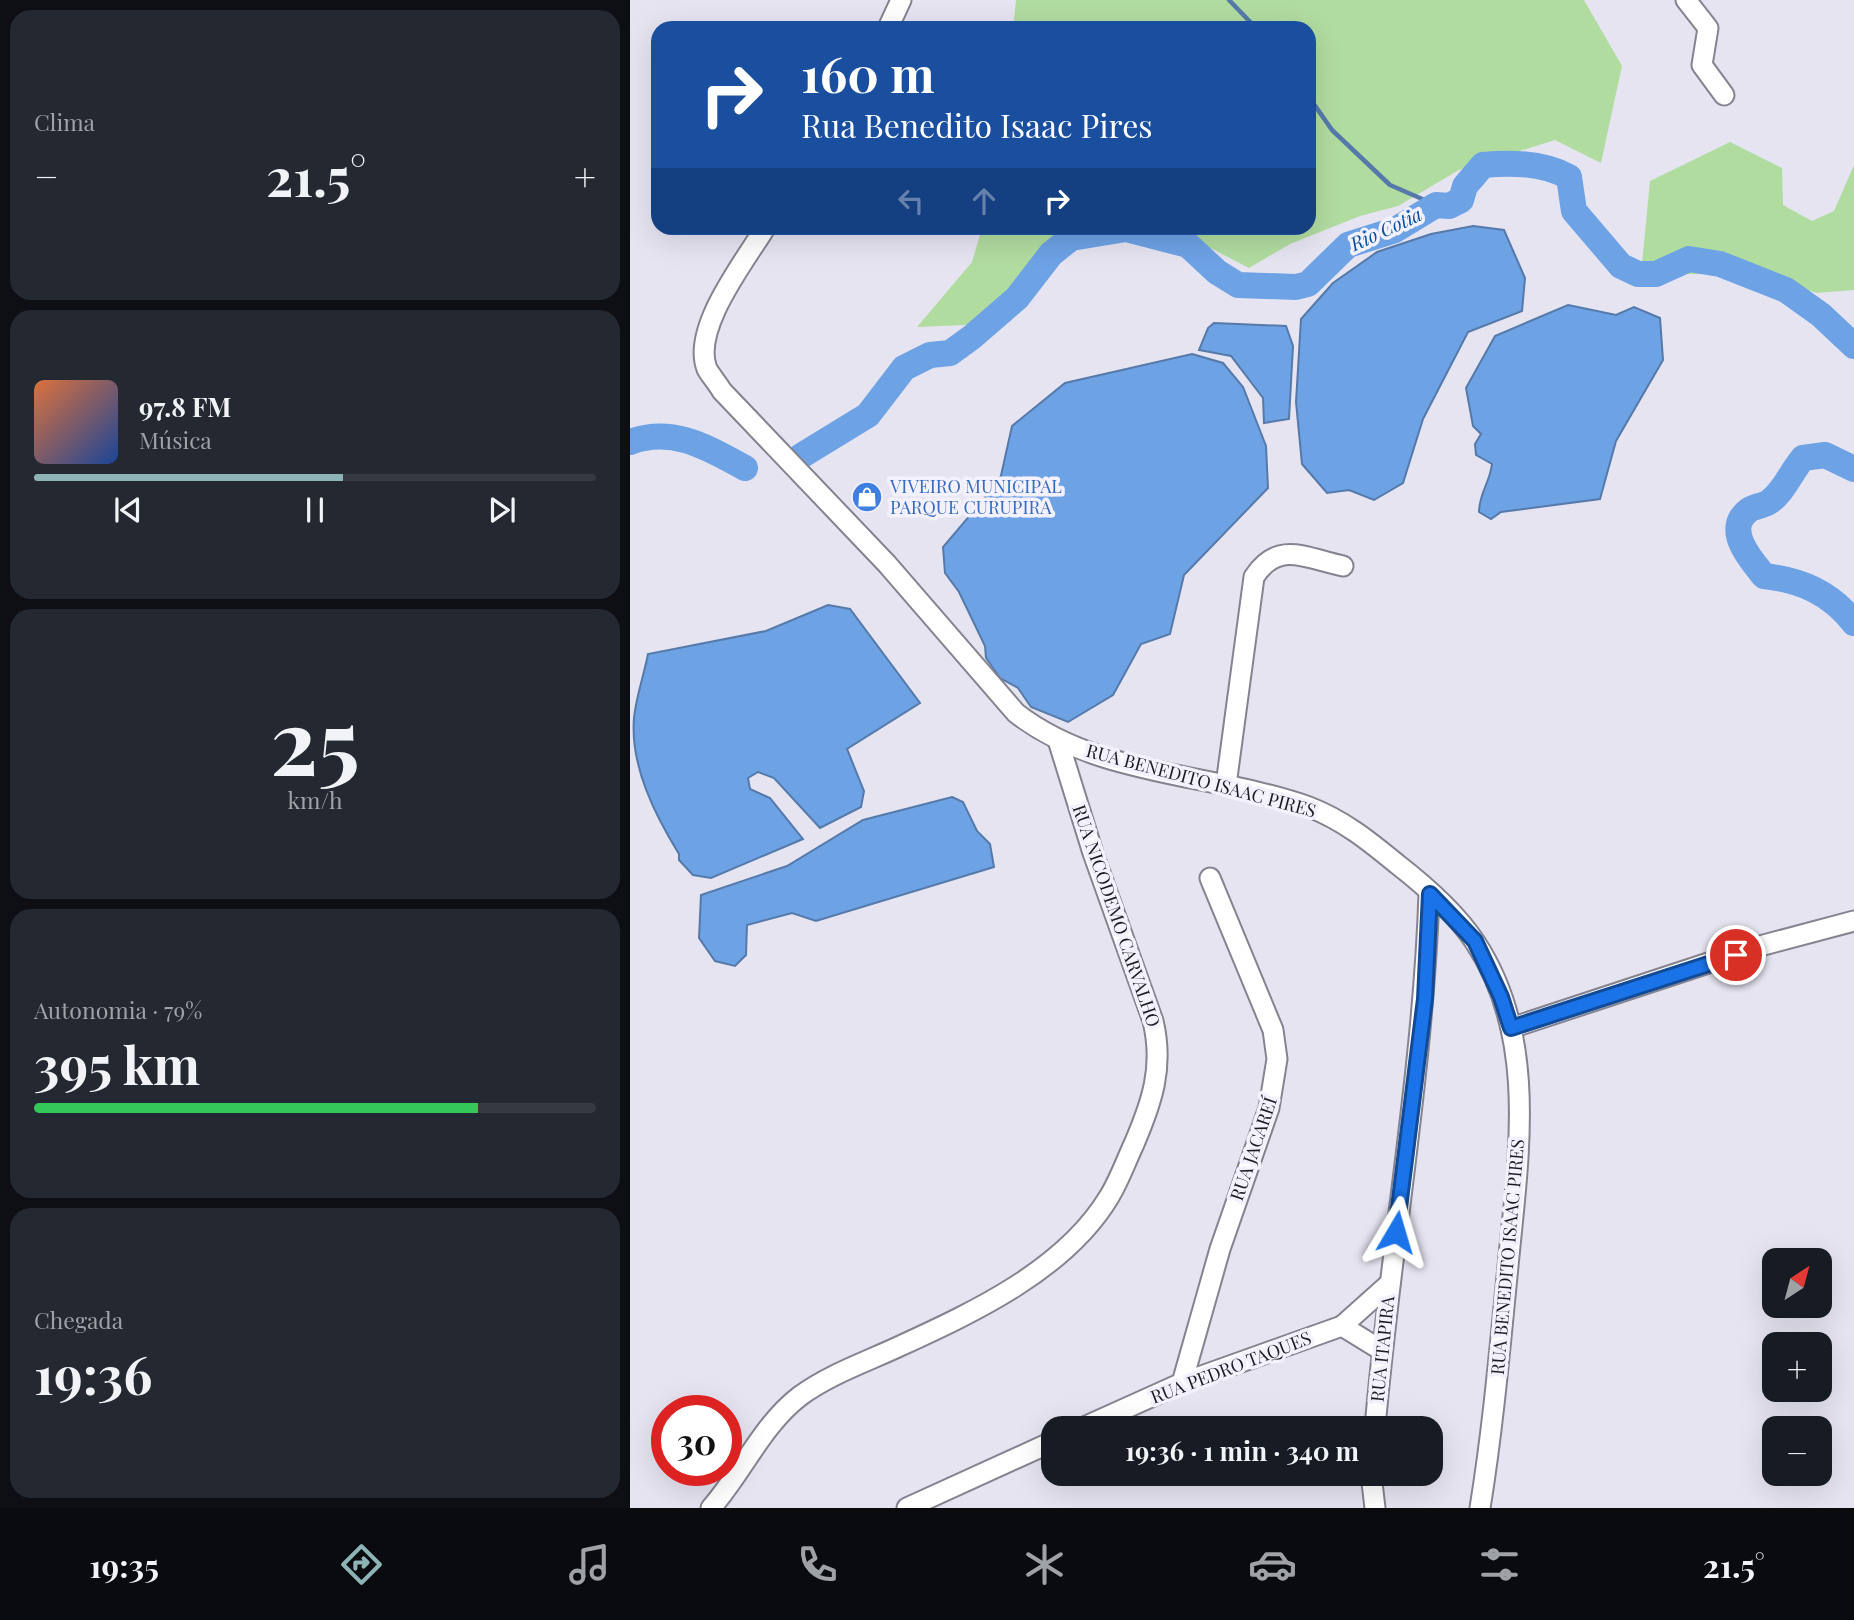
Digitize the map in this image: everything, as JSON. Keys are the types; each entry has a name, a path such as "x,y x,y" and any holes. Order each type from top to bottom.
{"street":[{"path":"891,21 901,0"},
{"path":"1686,0 1708,28 1702,65 1724,95"},
{"name":"RUA BENEDITO ISAAC PIRES","path":"761,235 706,332 704,348 707,368 722,391 887,564 1016,713 1037,730 1058,740 1143,767 1306,806 1333,817 1376,847 1430,894 1475,941 1501,997 1511,1028 1521,1096 1520,1141 1498,1369 1480,1508"},
{"path":"1226,785 1254,577 1265,560 1281,554 1342,566"},
{"name":"RUA NICODEMO CARVALHO","path":"711,1508 782,1412 800,1396 827,1380 974,1309 1049,1262 1078,1236 1110,1196 1153,1099 1159,1045 1153,1021 1093,853 1058,740"},
{"name":"RUA JACAREÍ","path":"1182,1383 1220,1249 1269,1108 1278,1059 1273,1030 1210,878"},
{"name":"RUA ITAPIRA","path":"1376,1416 1381,1350 1425,999 1430,894"},
{"path":"1511,1028 1760,946 1854,921"},
{"name":"RUA PEDRO TAQUES","path":"1109,1416 1182,1383 1342,1326 1374,1301 1389,1283"},
{"path":"1342,1326 1381,1350"},
{"path":"907,1508 1041,1447"},
{"path":"1372,1486 1375,1508"}],"green space":[{"path":"1016,0 1584,0 1622,66 1601,163 1555,140 1459,170 1398,206 1360,216 1316,234 1316,21 1014,21"},
{"path":"1730,142 1782,168 1783,205 1812,221 1834,211 1854,165 1854,290 1817,293 1752,274 1641,274 1650,181"},
{"path":"980,235 1059,235 988,324 917,327 972,262"},
{"path":"1185,235 1312,235 1290,244 1249,268"}],"water":[{"path":"1473,226 1504,230 1525,278 1522,311 1468,332 1423,419 1403,483 1374,500 1349,490 1327,493 1302,464 1296,402 1301,319 1333,283 1377,252 1431,234"},
{"path":"1568,305 1616,315 1634,307 1660,318 1663,360 1616,441 1600,499 1501,512 1491,519 1479,512 1492,464 1476,455 1475,444 1481,434 1473,426 1466,388 1495,336"},
{"path":"1214,323 1286,326 1293,346 1289,419 1264,423 1263,398 1231,356 1199,350 1208,328"},
{"path":"1192,354 1223,363 1243,387 1266,446 1268,488 1184,575 1170,634 1141,644 1113,695 1068,722 1031,707 1018,688 1000,678 986,658 985,646 959,592 945,573 943,547 1000,480 1012,426 1065,383"},
{"path":"828,605 850,609 920,703 847,749 864,791 861,807 820,828 774,778 758,772 748,778 750,789 770,798 803,839 711,878 693,875 679,860 679,854 661,823 646,789 636,754 634,718 648,654 766,631"},
{"path":"952,797 963,802 977,831 990,844 994,867 816,921 792,913 747,925 746,955 735,966 715,961 699,938 701,895 787,866 863,820"}],"waterway":[{"path":"1229,0 1249,21"},
{"path":"1316,107 1332,130 1390,185 1436,205"},
{"name":"Rio Cotia","path":"1149,235 1188,245 1217,272 1238,285 1296,287 1308,284 1348,245 1395,230 1436,205 1449,206 1461,200 1465,186 1483,165 1528,165 1569,177 1574,211 1621,266 1638,274 1656,274 1689,259 1720,264 1786,290 1821,315 1854,346"},
{"name":"Rio Cotia","path":"801,456 868,415 904,368 930,355 950,353 972,337 1017,298 1051,254 1071,238 1089,235"},
{"name":"Rio Cotia","path":"630,442 661,436 676,438 704,447 745,468"},
{"name":"Rio Cotia","path":"1854,469 1825,455 1803,458 1779,493 1769,502 1749,510 1739,526 1742,544 1764,576 1790,581 1814,590 1835,604 1854,623"}],"place":[{"name":"VIVEIRO MUNICIPAL PARQUE CURUPIRA","path":"867,497"}],"route":[{"path":"1396,1232 1425,999 1430,894 1475,941 1488,965 1511,1028 1736,955"}]}
